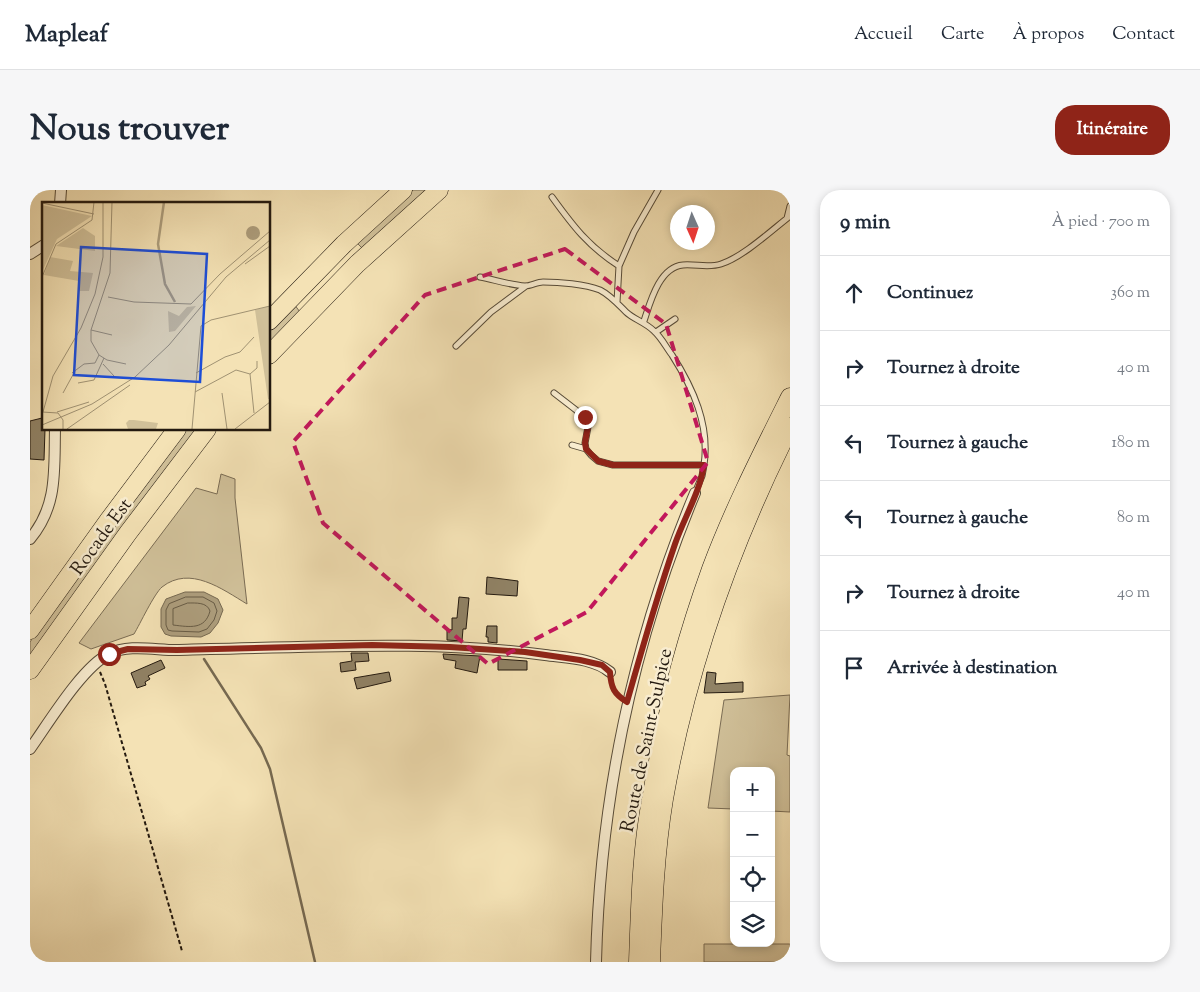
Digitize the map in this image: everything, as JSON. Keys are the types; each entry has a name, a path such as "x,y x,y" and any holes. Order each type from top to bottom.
{"highway":[{"path":"270,320 344,244 403,190"},
{"path":"270,354 357,264 439,190"},
{"name":"Route de Saint-Sulpice","path":"638,962 644,855 650,800 675,684 712,568 751,474 790,397"},
{"name":"Route de Saint-Sulpice","path":"652,962 654,901 664,800 688,687 725,571 764,478 790,426"},
{"name":"Rocade Est","path":"30,630 176,430"},
{"name":"Rocade Est","path":"30,670 128,533 206,430"}],"street":[{"path":"30,254 42,246"},
{"path":"30,539 44,519 52,496 55,430"},
{"path":"596,962 597,918 607,818 621,730 627,702 661,584 680,528 695,493"},
{"path":"30,749 84,674 96,662 109,654 128,649 186,650 372,645 450,647 525,652 580,660 602,665 610,672"}],"lane":[{"path":"617,302 620,266 634,232 658,190"},
{"path":"552,197 582,237 598,252 620,266"},
{"path":"644,322 653,295 662,279 671,269 683,265 706,266 722,264 745,250 788,217 790,206"},
{"path":"480,277 526,286"},
{"path":"456,346 491,312 526,286 541,282 571,284 600,290 617,302 627,313 644,322 656,332 684,374 697,402 707,449 702,476 695,493"},
{"path":"656,332 675,319"},
{"path":"554,393 587,421 586,449"},
{"path":"572,446 586,449 598,461 613,465 704,465"}],"path":[{"path":"96,662 105,684 182,951"},
{"path":"610,672 610,680 617,696 627,702"}],"highlighted area":[{"path":"565,249 666,324 708,462 587,612 488,664 323,523 293,442 425,295"}],"shaded area":[{"path":"413,190 429,190 363,249 356,242"},
{"path":"294,304 300,312 270,345 270,330"},
{"path":"184,430 196,430 30,658 30,642 88,559"},
{"path":"221,474 235,479 235,498 247,604 217,586 195,579 184,578 162,587 151,602 134,634 91,649 79,643 196,488 217,494"},
{"path":"790,695 787,755 790,756 790,812 775,811 775,767 730,767 730,809 708,808 724,700"},
{"path":"704,944 730,944 730,947 775,947 775,944 790,944 790,962 704,962"}],"water":[{"path":"185,592 204,592 218,599 223,610 218,623 210,633 201,637 165,634 161,627 161,609 166,599"}],"building":[{"path":"42,418 42,430 45,430 44,460 30,459 30,421"},
{"path":"487,577 518,581 517,596 486,594"},
{"path":"459,597 469,598 466,629 463,629 462,641 447,640 447,629 452,630 452,618 457,618"},
{"path":"487,626 497,626 497,643 488,642 488,637 486,637"},
{"path":"351,653 368,653 369,661 355,662 356,670 341,672 340,663 352,661"},
{"path":"443,654 480,656 477,673 455,668 456,661 444,659"},
{"path":"498,659 527,661 527,670 498,670"},
{"path":"161,660 165,668 148,676 150,679 145,682 146,685 137,688 131,673"},
{"path":"389,672 391,681 357,689 354,678"},
{"path":"707,672 716,673 715,684 743,682 743,692 704,693"}],"waterway":[{"path":"204,659 261,748 270,769 315,962"}],"route":[{"path":"109,654 128,649 177,650 372,645 450,647 525,652 602,665 610,672 610,680 617,696 627,702 661,584 680,528 702,476 704,465 613,465 598,461 586,449 585,443 588,426 585,417"}]}
